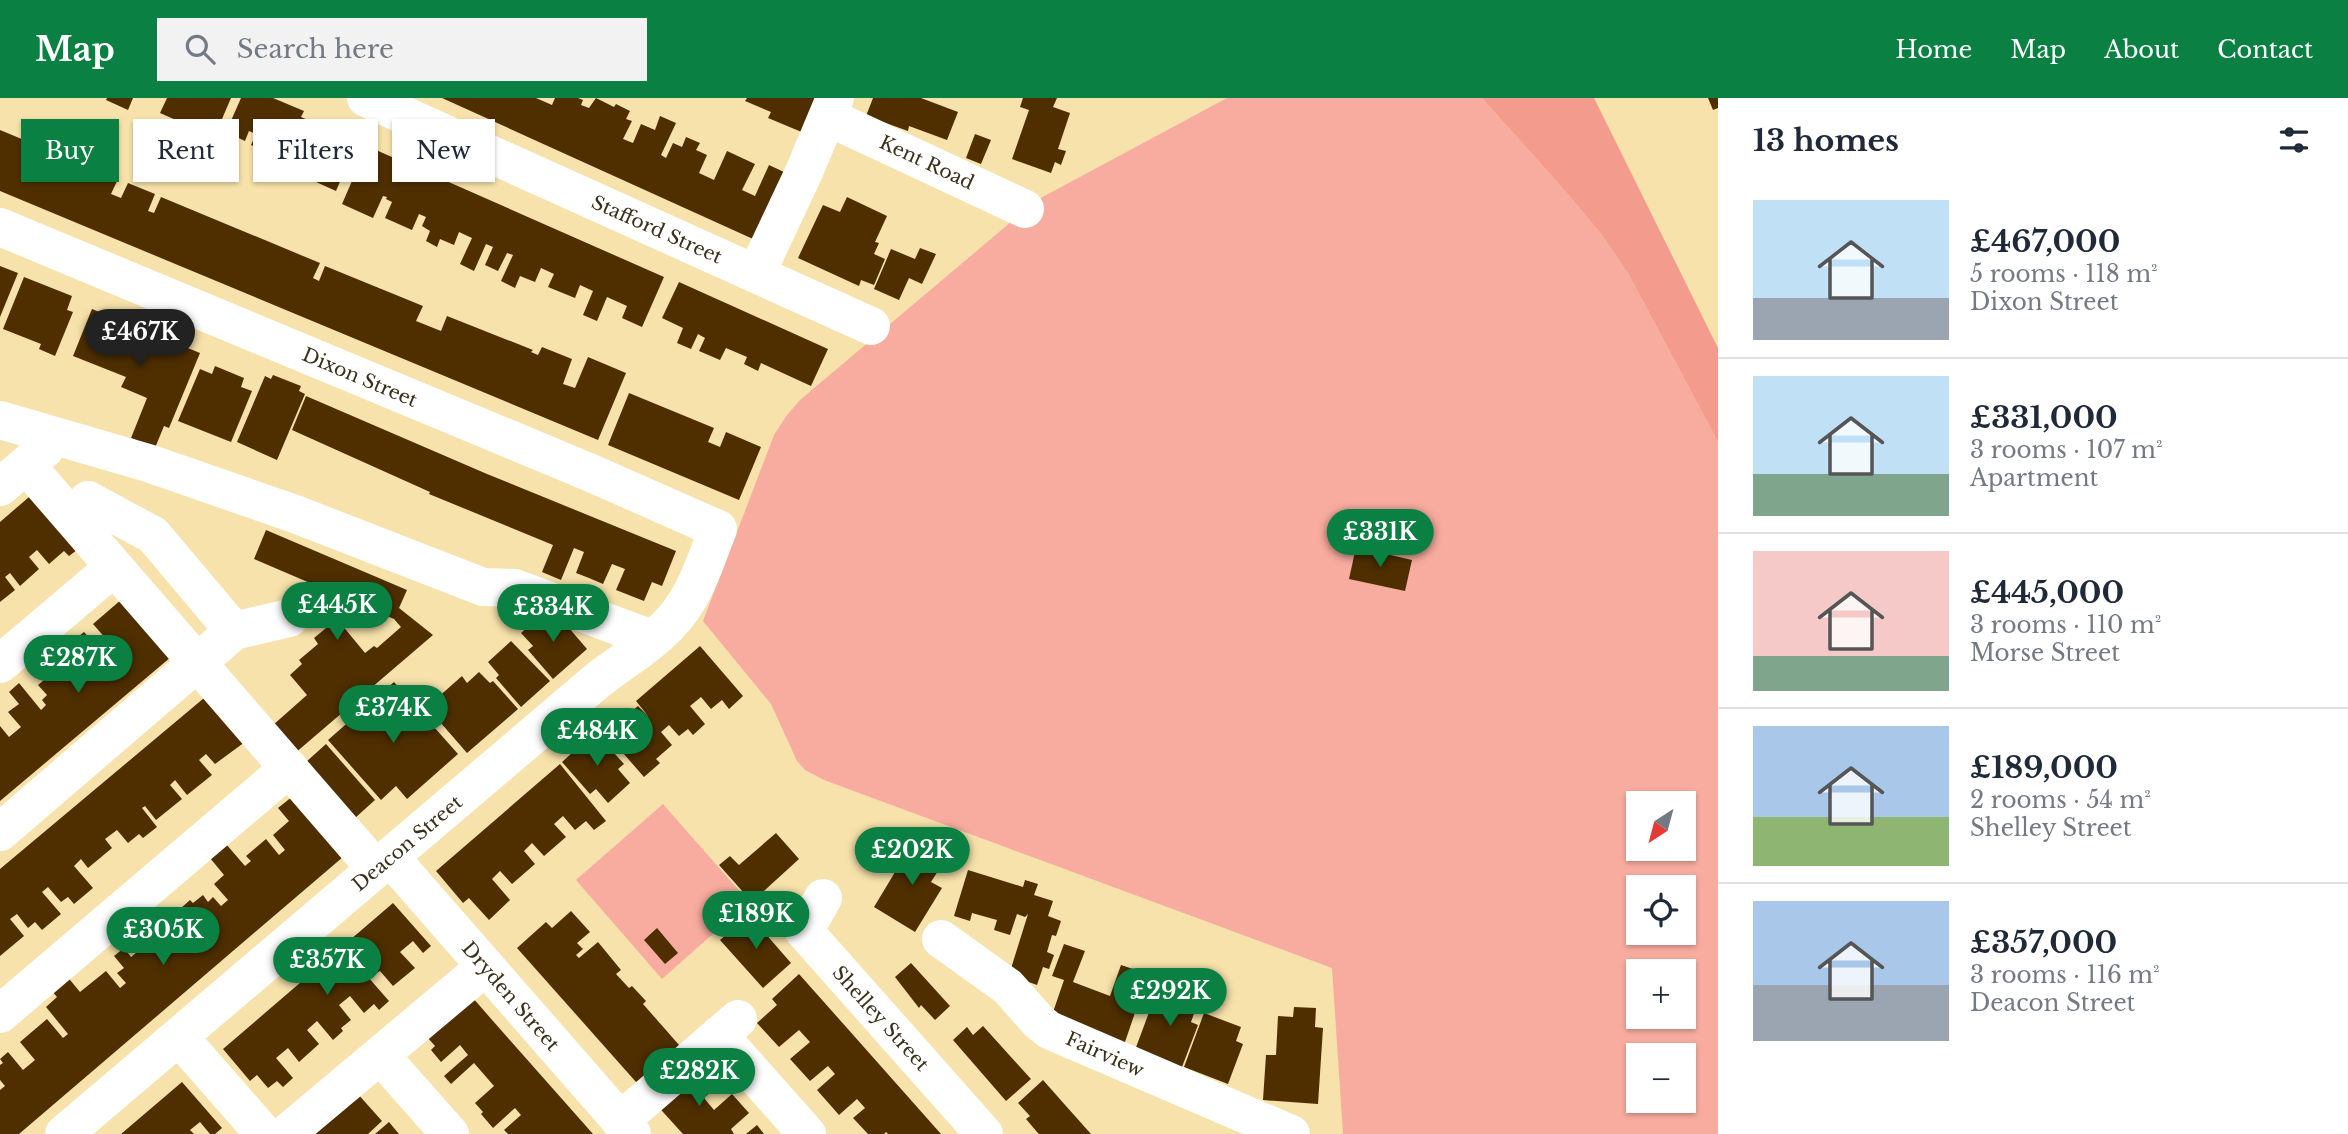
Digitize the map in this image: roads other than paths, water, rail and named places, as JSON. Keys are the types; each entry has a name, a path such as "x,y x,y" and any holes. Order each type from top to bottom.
{"street":[{"name":"Stafford Street","path":"366,98 872,326"},
{"name":"Kent Road","path":"756,274 832,107 1026,209"},
{"name":"Dixon Street","path":"0,226 591,473 718,530"},
{"path":"0,420 148,463 295,514 483,587 515,588 652,639"},
{"path":"13,476 57,438"},
{"name":"Dryden Street","path":"13,476 113,568 289,768 485,967 626,1127"},
{"path":"88,500 153,535 234,631"},
{"name":"Deacon Street","path":"64,1134 597,680 652,639 679,612 695,586 718,530"},
{"path":"0,664 113,568"},
{"path":"0,832 234,631 289,618"},
{"path":"0,1014 289,768"},
{"name":"Shelley Street","path":"824,898 804,932 984,1134"},
{"name":"Fairview","path":"941,939 1008,987 1039,1023 1049,1030 1291,1134"},
{"path":"286,1134 485,967"},
{"path":"626,1127 728,1027 807,1134"},
{"path":"179,1037 264,1134"},
{"path":"380,1055 450,1134"}]}
